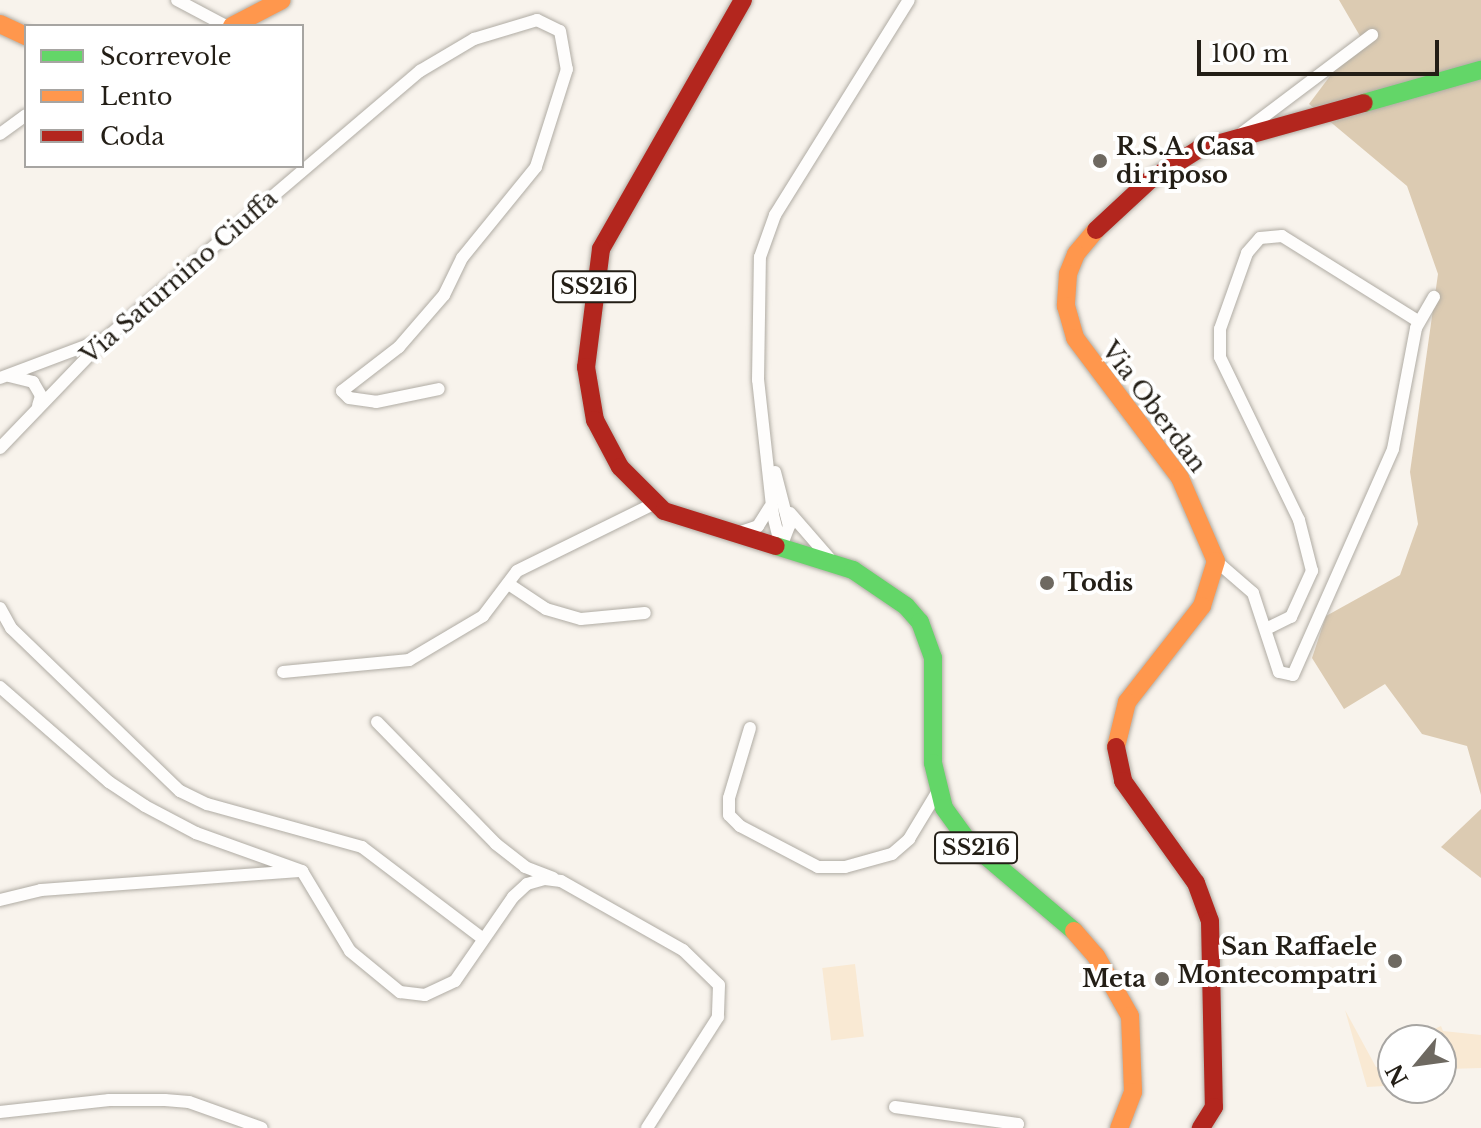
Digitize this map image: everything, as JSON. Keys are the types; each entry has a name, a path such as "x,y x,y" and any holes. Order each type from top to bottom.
{"main road":[{"path":"233,24 282,0"},
{"name":"SS216","path":"743,0 611,225 595,278 587,390 611,453 655,503 687,521 835,564 906,606 928,639 937,688 933,763 938,791 968,841 1077,933 1115,986 1130,1016 1135,1058 1133,1092 1119,1128"},
{"path":"0,24 24,35"},
{"name":"Via Oberdan","path":"1216,561 1180,478 1081,349 1068,317 1066,285 1076,254 1139,188 1199,149 1242,133 1440,86 1481,70"},
{"path":"1201,1128 1214,1107 1210,921 1196,883 1123,781 1116,748 1127,702 1202,606 1216,561"}],"street":[{"path":"177,0 225,24"},
{"path":"781,547 771,504 768,450 758,380 757,275 767,233 909,0"},
{"name":"Via Saturnino Ciuffa","path":"0,448 105,339 420,71 474,39 537,20 560,31 567,69 536,167 462,258 444,295 385,360 342,391 349,398 376,402 439,389"},
{"path":"1242,133 1372,35"},
{"path":"0,134 24,116"},
{"path":"1266,629 1291,617 1312,571 1299,520 1220,357 1220,329 1247,253 1260,238 1282,236 1418,321"},
{"path":"1216,561 1253,593 1279,672 1293,675 1393,449 1400,394 1418,321 1434,297"},
{"path":"3,377 56,353 105,339"},
{"path":"3,377 28,378 37,386 41,396 35,410"},
{"path":"768,450 789,526 781,547"},
{"path":"780,490 802,532 835,564"},
{"path":"283,672 409,660 483,616 519,570 655,503"},
{"path":"735,534 758,526 771,504"},
{"path":"510,585 546,609 581,619 645,613"},
{"path":"0,608 11,628 180,791 207,804 362,847 482,938"},
{"path":"0,687 109,782 145,806 196,833 302,871 350,951 400,992 425,995 446,987 470,964 482,938 527,884 561,881"},
{"path":"377,722 496,844 525,867 561,881 683,950 719,985 718,1017 712,1034 647,1128"},
{"path":"750,728 729,798 729,815 740,826 818,867 845,867 892,854 909,839 938,791"},
{"path":"0,900 41,890 302,871"},
{"path":"0,1112 165,1100 189,1102 262,1128"},
{"path":"895,1107 1018,1124 1016,1128"},
{"path":"654,1128 658,1114"}],"shaded area":[{"path":"1339,0 1481,0 1481,795 1467,746 1422,734 1385,684 1344,709 1312,658 1326,616 1400,575 1418,524 1410,472 1438,274 1407,186 1309,104 1360,36"},
{"path":"1481,809 1481,878 1441,847"},
{"path":"855,964 864,1036 831,1040 822,968"},
{"path":"1345,1010 1377,1067 1377,1086 1367,1087"},
{"path":"1457,1032 1481,1035 1481,1068 1457,1069"}],"traffic: fast":[{"path":"1364,103 1481,70"},
{"path":"776,546 853,570 906,606 920,622 933,658 933,763 944,808 968,841 1074,931"}],"traffic: slow":[{"path":"236,24 282,0"},
{"path":"0,24 24,35"},
{"path":"1096,230 1076,254 1068,274 1066,306 1075,338 1180,478 1216,561 1202,606 1127,702 1116,747"},
{"path":"1074,931 1096,956 1130,1016 1133,1092 1119,1128"}],"traffic: jam":[{"path":"743,0 601,249 586,367 595,420 620,467 664,511 776,546"},
{"path":"1096,230 1150,180 1199,149 1364,103"},
{"path":"1116,747 1123,781 1196,883 1210,921 1214,1107 1201,1128"}],"place":[{"name":"R.S.A. Casa di riposo","path":"1100,161"},
{"name":"Todis","path":"1047,583"},
{"name":"San Raffaele Montecompatri","path":"1395,961"},
{"name":"Meta","path":"1162,979"}]}
